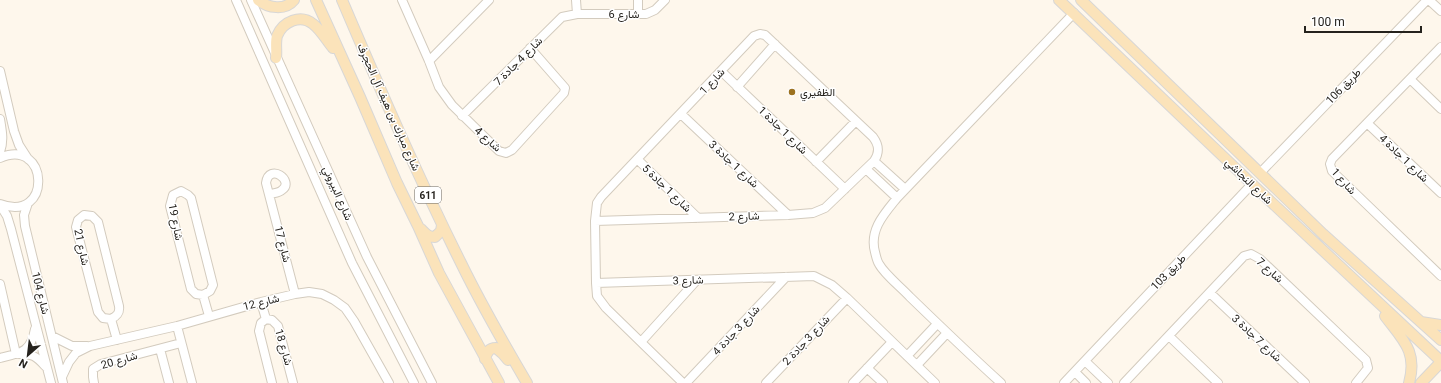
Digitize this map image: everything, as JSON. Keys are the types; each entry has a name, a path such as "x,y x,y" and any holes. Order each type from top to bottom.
{"main road":[{"path":"258,0 268,6 283,7 294,0"},
{"name":"شارع مبارك بن هيف آل الحجرف","path":"316,0 397,183 439,272 499,383"},
{"name":"شارع مبارك بن هيف آل الحجرف","path":"342,0 417,171 461,264 525,383"},
{"name":"شارع النجاشي","path":"1059,0 1441,362"},
{"name":"شارع النجاشي","path":"1082,1 1261,172 1323,234 1441,340"},
{"path":"276,58 277,36 282,28 290,21 298,19 306,20 314,24 343,60"},
{"path":"1136,73 1145,70 1147,64"},
{"path":"1156,93 1159,84 1165,81"},
{"path":"418,226 426,235 430,237 435,236 441,231 442,224"},
{"path":"1366,291 1403,338 1412,356 1412,374 1409,383"},
{"path":"1421,322 1441,325"},
{"path":"485,359 490,349 498,349 504,354 525,383"},
{"path":"1421,383 1441,362"}],"street":[{"name":"شارع البيروني","path":"236,0 352,263 414,383"},
{"name":"شارع البيروني","path":"251,0 367,257 432,383"},
{"path":"429,61 489,0"},
{"path":"576,0 577,14"},
{"path":"638,0 638,14"},
{"name":"شارع 6","path":"577,14 650,13 665,0"},
{"name":"طريق 106","path":"1261,172 1428,0 1441,11"},
{"name":"شارع 4","path":"403,1 439,87 462,116 499,151 506,153 512,150 564,93 565,88 530,48"},
{"name":"شارع 4 جادة 7","path":"462,116 562,17 577,14"},
{"path":"1000,383 937,324 879,264 874,251 876,226 897,198 1074,14"},
{"name":"شارع 1","path":"596,283 595,221 597,203 600,197 754,36 760,34 765,35 877,142 879,149 874,161"},
{"path":"737,87 775,44"},
{"name":"شارع 1","path":"1441,47 1332,159 1330,164 1332,171 1441,276"},
{"path":"0,71 14,131 19,145 36,168 40,181 36,193 28,203 18,207 8,207 0,204"},
{"name":"شارع 1 جادة 1","path":"721,71 845,189"},
{"path":"1410,79 1441,109"},
{"name":"شارع 1 جادة 3","path":"681,114 788,214"},
{"path":"0,119 3,134 3,144 0,152"},
{"path":"816,162 856,121"},
{"name":"شارع 1 جادة 4","path":"1368,123 1441,193"},
{"path":"0,158 7,155 18,155 28,159"},
{"name":"شارع 1 جادة 5","path":"637,159 698,218"},
{"path":"874,161 906,189"},
{"name":"شارع 2","path":"595,221 788,214 820,211 874,161"},
{"path":"866,169 897,198"},
{"name":"طريق 103","path":"1064,383 1252,184"},
{"name":"شارع 19","path":"178,192 185,192 191,198 213,285 210,291 203,295 194,293 191,289 170,206 173,195 178,192"},
{"name":"شارع 17","path":"270,194 295,294"},
{"path":"325,200 334,202 339,196"},
{"name":"شارع 104","path":"28,203 24,215 25,226 63,380"},
{"name":"شارع 104","path":"0,204 12,229 51,383"},
{"path":"334,220 336,215 341,213 348,216"},
{"name":"شارع 21","path":"84,216 92,216 98,222 119,306 116,316 111,319 103,318 98,312 76,227 78,220 84,216"},
{"name":"شارع 7","path":"1125,383 1244,256 1251,254 1260,259 1366,360 1368,368 1356,383"},
{"name":"شارع 3","path":"596,283 814,276 832,285 907,356"},
{"name":"شارع 3 جادة 4","path":"685,383 786,277"},
{"path":"641,342 697,280"},
{"path":"596,283 597,296 600,302 685,383"},
{"path":"0,284 16,354"},
{"name":"شارع 12","path":"52,336 72,346 90,346 177,326 261,302 309,292 322,294 334,300 344,308 354,321 389,383"},
{"name":"شارع 7 جادة 3","path":"1210,293 1305,383"},
{"path":"203,295 209,316"},
{"name":"شارع 3 جادة 2","path":"766,383 847,298"},
{"name":"شارع 18","path":"261,302 266,319"},
{"path":"111,319 117,340"},
{"name":"شارع 18","path":"266,319 261,323 259,331 272,383"},
{"name":"شارع 18","path":"266,319 274,321 278,326 294,383"},
{"path":"934,383 907,356 937,324"},
{"path":"177,326 192,383"},
{"path":"0,358 16,354 27,349 33,341 36,327"},
{"path":"917,365 947,333"},
{"path":"1169,336 1218,383"},
{"path":"853,383 892,342"},
{"name":"شارع 20","path":"94,383 93,373 96,367 101,364 181,343"},
{"name":"شارع 12","path":"63,380 69,362 76,353 90,346"},
{"path":"160,349 169,383"},
{"path":"16,354 28,354 37,357 46,367"},
{"path":"1085,361 1108,383"},
{"path":"867,368 883,383"},
{"path":"1074,372 1086,383"}],"place":[{"name":"الظفيري","path":"792,92"}]}
